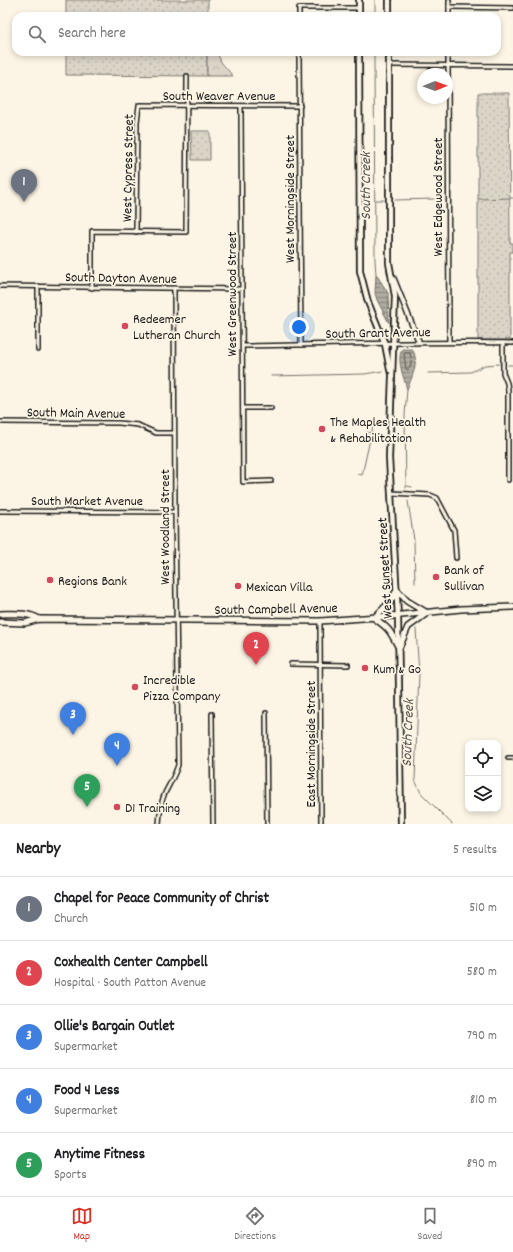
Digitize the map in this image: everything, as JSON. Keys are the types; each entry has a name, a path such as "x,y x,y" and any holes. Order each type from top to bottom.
{"main road":[{"path":"359,0 359,12"},
{"path":"389,0 389,12"},
{"name":"West Sunset Street","path":"359,56 360,271 368,302 385,344 392,380"},
{"name":"West Sunset Street","path":"389,56 389,263 395,296 389,458 398,616 401,824"},
{"path":"397,590 404,599 427,613 408,627 399,648 387,626 374,618 390,602 397,590"},
{"name":"South Campbell Avenue","path":"0,622 25,623 39,619 320,621 398,616 461,609 513,607"},
{"path":"0,611 23,614"},
{"name":"South Campbell Avenue","path":"0,614 34,615 39,619"}],"street":[{"path":"449,0 449,12"},
{"path":"449,7 513,8"},
{"path":"299,12 299,8 359,8"},
{"name":"West Morningside Street","path":"299,56 301,345"},
{"name":"West Edgewood Street","path":"448,56 449,342"},
{"path":"389,65 513,66"},
{"path":"92,288 92,231 186,232 187,76"},
{"name":"South Weaver Avenue","path":"139,105 241,107 300,106"},
{"name":"West Cypress Street","path":"136,232 137,122 139,105"},
{"name":"West Greenwood Street","path":"241,107 243,482 271,481"},
{"path":"389,263 397,288 419,342"},
{"name":"South Dayton Avenue","path":"0,286 242,289"},
{"path":"38,286 38,350"},
{"name":"West Woodland Street","path":"159,824 160,810 164,794 175,776 178,765 174,433 174,288"},
{"name":"South Grant Avenue","path":"243,346 394,344 419,342 513,343"},
{"path":"503,343 503,368 508,390 508,480"},
{"path":"243,408 271,408"},
{"name":"South Main Avenue","path":"0,422 119,422 138,425 156,433 174,433"},
{"path":"391,493 432,496 439,500 454,530 456,558"},
{"name":"South Market Avenue","path":"0,511 175,512"},
{"path":"320,621 320,664"},
{"path":"291,664 348,665"},
{"name":"East Morningside Street","path":"320,664 321,824"},
{"path":"266,713 266,824"},
{"path":"212,714 213,824"},
{"path":"508,758 513,758"}],"green space":[{"path":"66,0 208,0 208,12 66,12"},
{"path":"66,56 207,56 207,76 66,75"},
{"path":"207,56 219,56 221,62 233,76 207,76"},
{"path":"478,93 509,93 510,243 513,243 513,252 510,252 510,340 478,340"},
{"path":"191,131 210,131 210,160 192,160"}],"water":[{"path":"376,274 388,293 389,323 375,293"},
{"path":"402,349 412,349 415,358 414,369 407,389 400,364 400,353"}],"waterway":[{"name":"South Creek","path":"375,0 375,12"},
{"name":"South Creek","path":"374,56 376,274"},
{"path":"479,199 513,198"},
{"path":"395,200 434,199"},
{"path":"375,200 384,200"},
{"path":"428,373 471,372 485,365 499,364"},
{"path":"508,365 513,365"},
{"path":"271,376 365,374 382,371"},
{"name":"South Creek","path":"406,488 405,415 407,389"},
{"path":"357,474 362,475 373,426"},
{"path":"366,432 372,433"},
{"name":"South Creek","path":"407,486 412,487"},
{"name":"South Creek","path":"408,501 414,540 415,583"},
{"name":"South Creek","path":"416,629 419,673 415,780 421,793 452,824"}],"place":[{"name":"Chapel for Peace Community of Christ","path":"24,202"},
{"name":"Redeemer Lutheran Church","path":"125,326"},
{"name":"The Maples Health & Rehabilitation","path":"322,429"},
{"name":"Bank of Sullivan","path":"436,577"},
{"name":"Regions Bank","path":"50,580"},
{"name":"Mexican Villa","path":"238,586"},
{"name":"Coxhealth Center Campbell","path":"256,665"},
{"name":"Kum & Go","path":"365,668"},
{"name":"Incredible Pizza Company","path":"135,687"},
{"name":"Ollie's Bargain Outlet","path":"73,735"},
{"name":"Food 4 Less","path":"117,766"},
{"name":"Anytime Fitness","path":"87,807"},
{"name":"D1 Training","path":"117,807"}]}
